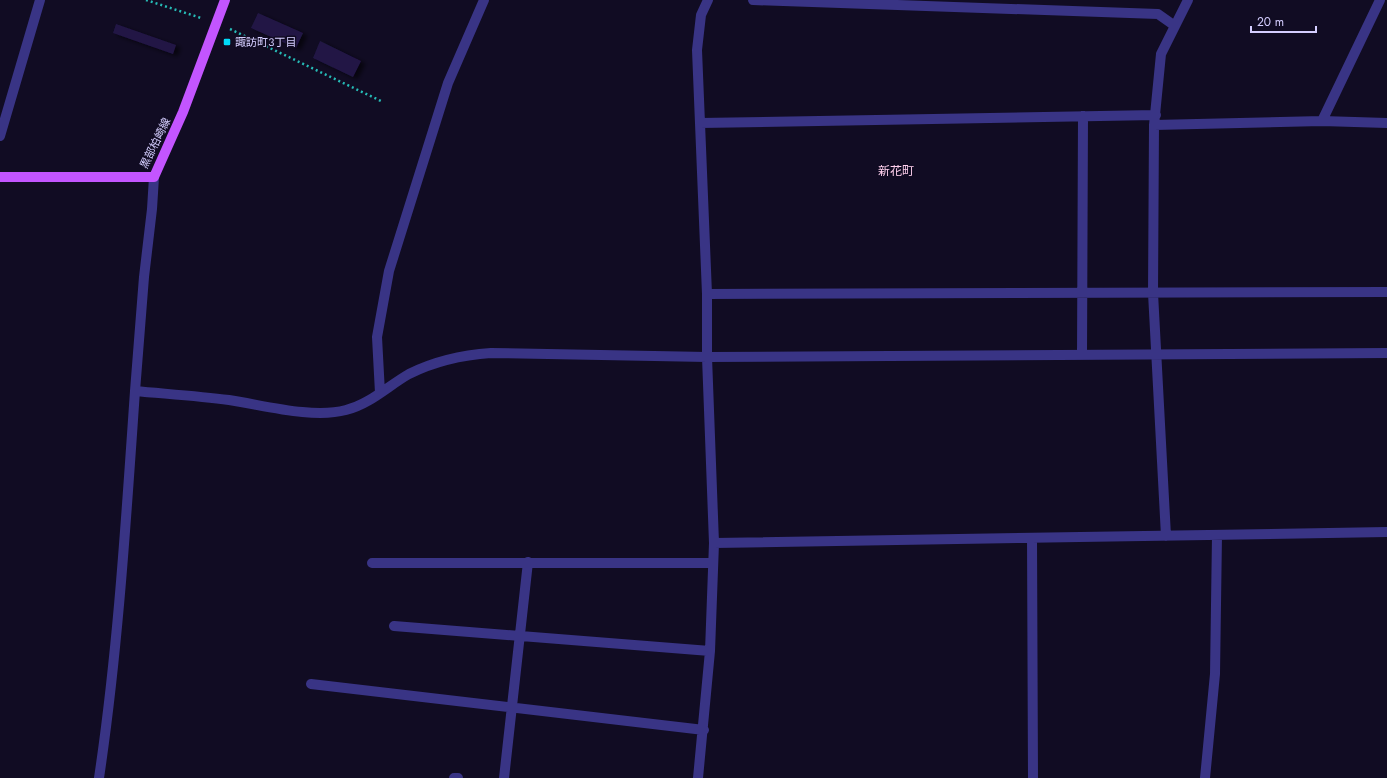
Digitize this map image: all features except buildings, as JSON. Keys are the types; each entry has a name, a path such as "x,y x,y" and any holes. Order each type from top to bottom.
{"main road":[{"name":"黒部柏崎線","path":"0,177 154,177 183,112 225,0"}],"street":[{"path":"0,136 40,0"},
{"path":"380,393 377,337 389,271 448,83 484,0"},
{"path":"698,778 704,730 710,651 714,543 707,357 708,294 697,50 701,15 708,0"},
{"path":"753,0 1012,4 1158,14 1175,26"},
{"path":"1166,536 1153,293 1154,125 1160,54 1188,0"},
{"path":"1322,121 1380,0"},
{"path":"700,123 1156,115"},
{"path":"1082,355 1083,116"},
{"path":"1154,125 1322,121 1387,123"},
{"path":"99,778 106,731 123,549 144,277 154,177"},
{"path":"708,294 1387,292"},
{"path":"136,391 228,400 291,410 333,413 364,403 410,374 432,364 462,356 491,353 707,357 1387,353"},
{"path":"714,543 1387,532"},
{"path":"1205,778 1215,674 1217,535"},
{"path":"1032,538 1033,778"},
{"path":"504,778 528,562"},
{"path":"372,563 713,563"},
{"path":"394,626 710,651"},
{"path":"311,684 704,730"}],"path":[{"path":"146,0 217,22 381,101"}],"place":[{"name":"諏訪町３丁目","path":"227,42"}],"district":[{"name":"新花町","path":"896,171"}]}
